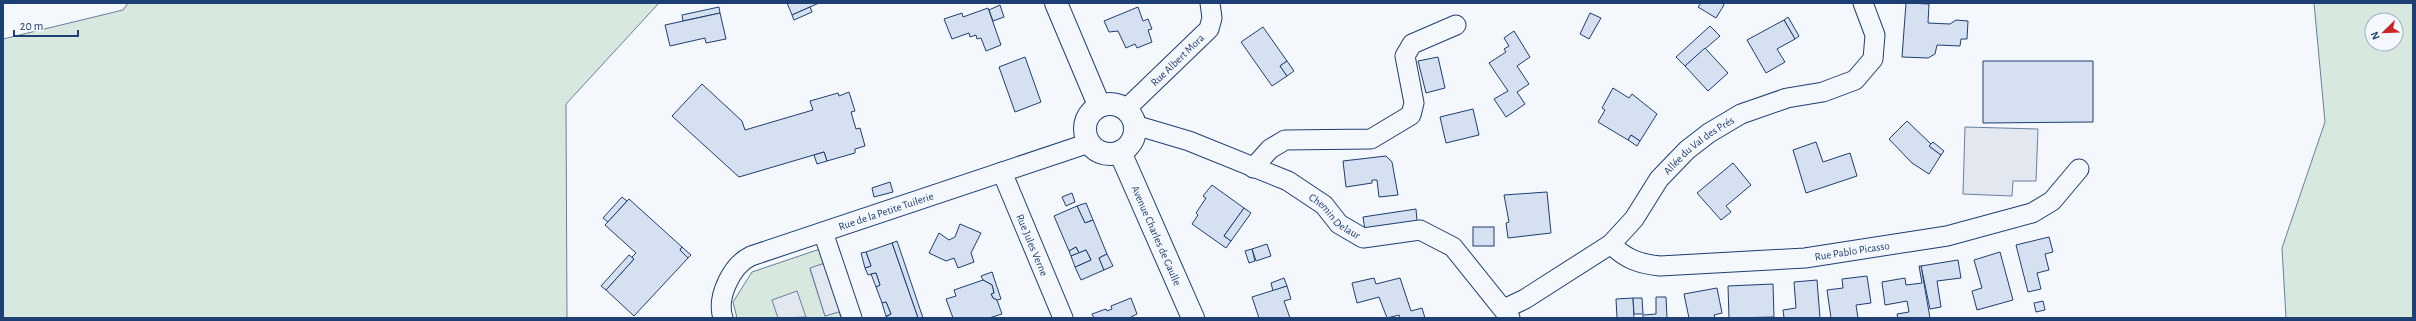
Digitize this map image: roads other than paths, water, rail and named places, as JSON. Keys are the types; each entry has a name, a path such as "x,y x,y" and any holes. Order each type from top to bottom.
{"street":[{"path":"1056,3 1099,106"},
{"name":"Rue Albert Mora","path":"1131,117 1209,29 1212,18 1210,3"},
{"name":"Allée du Val des Prés","path":"1507,313 1525,299 1611,244 1634,219 1660,179 1687,150 1709,133 1742,114 1787,98 1823,92 1855,80 1873,59 1875,35 1863,3"},
{"path":"1252,168 1270,149 1285,140 1371,139 1412,116 1414,104 1405,56 1412,44 1456,25"},
{"path":"1118,104 1131,117 1132,141 1120,152 1109,154 1098,151 1089,143 1085,129 1086,122 1089,115 1099,106 1118,104"},
{"name":"Chemin Delaur","path":"1131,117 1252,168 1288,181 1324,205 1339,224 1363,238 1420,230 1453,247 1507,313"},
{"name":"Rue de la Petite Tuilerie","path":"723,318 726,285 740,261 1089,143"},
{"name":"Avenue Charles de Gaulle","path":"1120,152 1193,318"},
{"name":"Rue Pablo Picasso","path":"1611,244 1620,253 1640,264 1660,266 1805,258 1947,236 2032,213 2052,201 2079,169"},
{"name":"Rue Jules Verne","path":"1002,172 1063,318"},
{"path":"823,232 852,318"}]}
